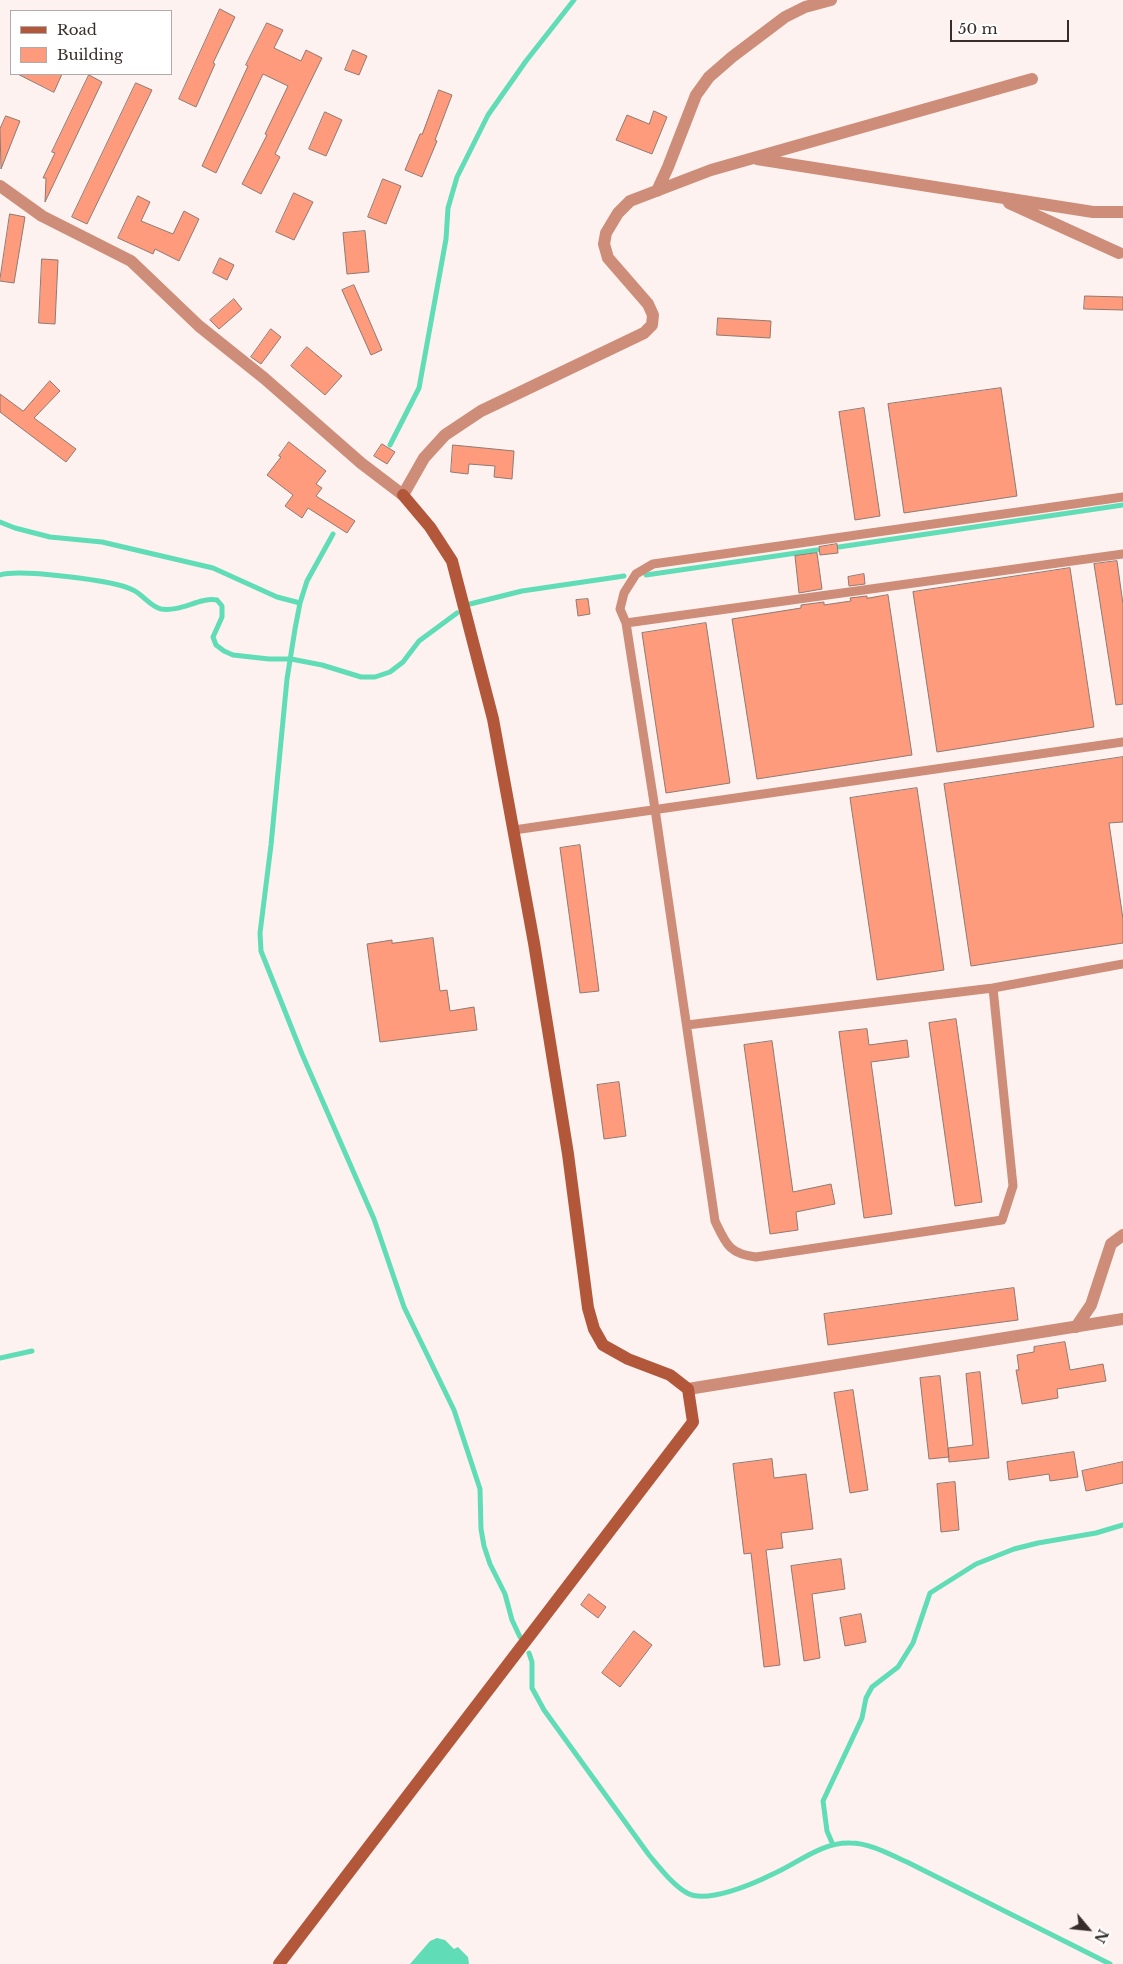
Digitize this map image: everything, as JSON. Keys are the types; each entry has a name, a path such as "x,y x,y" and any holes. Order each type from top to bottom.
{"street":[{"path":"657,191 696,95 709,77 785,17 805,8 831,0"},
{"path":"403,495 424,458 452,430 481,411 644,333 652,325 654,316 648,304 608,258 604,244 606,233 618,213 630,201 711,170 1032,79"},
{"path":"754,158 1093,212 1123,212"},
{"path":"0,186 42,216 131,261 199,326 264,378 361,463 403,495 430,527 452,561 492,719 514,830 568,1154 588,1308 594,1330 603,1345 628,1359 670,1375 688,1389 693,1422 279,1964"},
{"path":"995,196 1119,253"},
{"path":"1076,1327 1091,1305 1111,1244 1123,1236"},
{"path":"688,1389 1123,1318"}],"lane":[{"path":"992,988 1013,1186 1002,1220 756,1257 743,1255 727,1246 716,1221 626,623 620,609 624,593 636,574 653,564 1123,497"},
{"path":"626,623 1123,554"},
{"path":"514,830 1123,742"},
{"path":"687,1024 992,988 1123,964"}],"shaded area":[{"path":"437,1938 445,1940 454,1949 458,1947 468,1957 469,1964 410,1964 430,1941"}],"building":[{"path":"220,9 235,17 213,63 215,64 196,107 179,99"},
{"path":"267,23 283,30 274,48 301,61 306,50 322,58 275,154 280,157 261,194 242,184 267,135 265,134 288,86 263,74 216,173 202,166 248,66 246,65"},
{"path":"353,50 367,56 359,75 345,70"},
{"path":"20,75 62,75 54,92"},
{"path":"89,75 102,82 45,202 46,178 43,178 55,153 52,152"},
{"path":"136,83 152,90 87,224 72,217"},
{"path":"439,90 452,95 435,140 437,141 422,177 405,170 420,134 422,134"},
{"path":"654,111 667,117 652,154 616,140 627,115 649,124"},
{"path":"325,112 342,120 326,156 309,149"},
{"path":"6,116 20,121 1,169 0,129"},
{"path":"383,179 401,186 386,224 368,217"},
{"path":"294,193 313,202 294,240 276,232"},
{"path":"138,196 150,202 141,221 173,234 184,211 199,219 179,261 155,249 153,254 118,238"},
{"path":"10,214 25,217 14,283 0,281"},
{"path":"365,231 369,272 347,274 343,233"},
{"path":"220,258 234,265 227,280 213,273"},
{"path":"42,259 58,260 55,324 39,323"},
{"path":"354,285 382,350 371,355 342,290"},
{"path":"1085,296 1123,297 1123,310 1084,309"},
{"path":"234,299 242,309 219,329 210,320"},
{"path":"718,318 771,321 770,338 717,335"},
{"path":"271,329 281,337 261,364 251,357"},
{"path":"307,347 342,376 325,395 291,366"},
{"path":"50,381 60,391 34,418 76,449 66,462 0,412 0,394 23,411"},
{"path":"1001,388 1017,496 904,513 888,404"},
{"path":"864,408 880,516 855,520 839,412"},
{"path":"289,442 326,471 316,484 322,488 316,496 355,521 347,533 308,508 302,518 285,506 293,495 267,475 281,457 279,456"},
{"path":"382,444 395,452 387,464 374,456"},
{"path":"453,445 514,451 512,479 494,477 495,466 469,464 468,474 451,472"},
{"path":"837,544 838,553 820,555 819,547"},
{"path":"817,553 822,589 799,593 795,556"},
{"path":"1117,561 1123,604 1123,704 1116,705 1094,564"},
{"path":"1070,568 1094,727 937,752 913,592"},
{"path":"864,574 865,584 849,586 848,577"},
{"path":"888,595 912,755 757,779 732,619 801,608 801,605 824,602 824,605 851,601 850,598"},
{"path":"588,599 590,614 578,616 576,600"},
{"path":"706,623 730,783 666,793 642,633"},
{"path":"1123,757 1123,822 1109,823 1123,919 1123,943 971,966 944,784"},
{"path":"917,788 944,970 877,980 850,798"},
{"path":"580,845 599,991 580,993 560,848"},
{"path":"433,938 440,991 447,990 450,1011 474,1007 477,1030 380,1042 367,944 392,940 392,943"},
{"path":"956,1019 982,1202 955,1206 929,1023"},
{"path":"867,1029 869,1045 907,1040 909,1057 871,1062 892,1214 864,1218 839,1032"},
{"path":"772,1041 793,1192 831,1184 835,1204 796,1212 798,1230 770,1234 744,1045"},
{"path":"619,1082 626,1136 604,1139 597,1085"},
{"path":"1014,1288 1018,1320 828,1345 824,1314"},
{"path":"1065,1342 1070,1370 1103,1364 1106,1381 1057,1389 1058,1398 1022,1404 1016,1370 1019,1370 1017,1355 1034,1352 1034,1347"},
{"path":"980,1372 989,1458 949,1462 948,1448 973,1445 966,1374"},
{"path":"940,1376 949,1457 929,1459 920,1378"},
{"path":"853,1390 868,1490 850,1493 834,1393"},
{"path":"1074,1452 1078,1477 1050,1481 1049,1474 1009,1480 1007,1462"},
{"path":"772,1459 774,1478 806,1474 813,1529 781,1533 783,1548 766,1550 780,1665 764,1667 751,1553 744,1554 733,1464"},
{"path":"1123,1462 1123,1483 1086,1491 1082,1471"},
{"path":"955,1482 959,1530 941,1532 937,1484"},
{"path":"841,1559 845,1589 812,1594 820,1658 804,1661 791,1566"},
{"path":"589,1594 606,1607 598,1618 581,1605"},
{"path":"861,1614 866,1642 845,1646 840,1618"},
{"path":"634,1631 652,1645 620,1687 602,1673"}],"waterway":[{"path":"390,445 419,388 446,239 448,208 457,177 488,115 526,61 574,0"},
{"path":"839,547 1123,505"},
{"path":"0,522 50,537 102,542 213,568 277,597 300,603"},
{"path":"333,534 307,581 295,629 287,679 271,845 260,933 261,951 302,1054 374,1219 404,1307 454,1410 480,1489 481,1529 484,1546 490,1564 505,1594 512,1620 520,1637"},
{"path":"646,575 817,550"},
{"path":"0,575 45,574 88,579 123,586 140,594 154,606 161,609 217,600 222,606 222,617 213,637 216,645 224,651 233,655 269,659 291,659 322,665 361,677 375,677 390,672 403,662 419,641 457,613"},
{"path":"470,604 522,591 624,576"},
{"path":"0,1358 32,1351"},
{"path":"833,1845 827,1831 823,1801 862,1718 866,1698 872,1687 898,1667 913,1643 930,1593 976,1564 1014,1549 1096,1533 1123,1525"},
{"path":"529,1653 532,1662 532,1688 544,1710 649,1855 671,1880 687,1893 696,1896 706,1896 730,1891 764,1878 820,1849 840,1844 857,1843 907,1862 1110,1964"}]}
